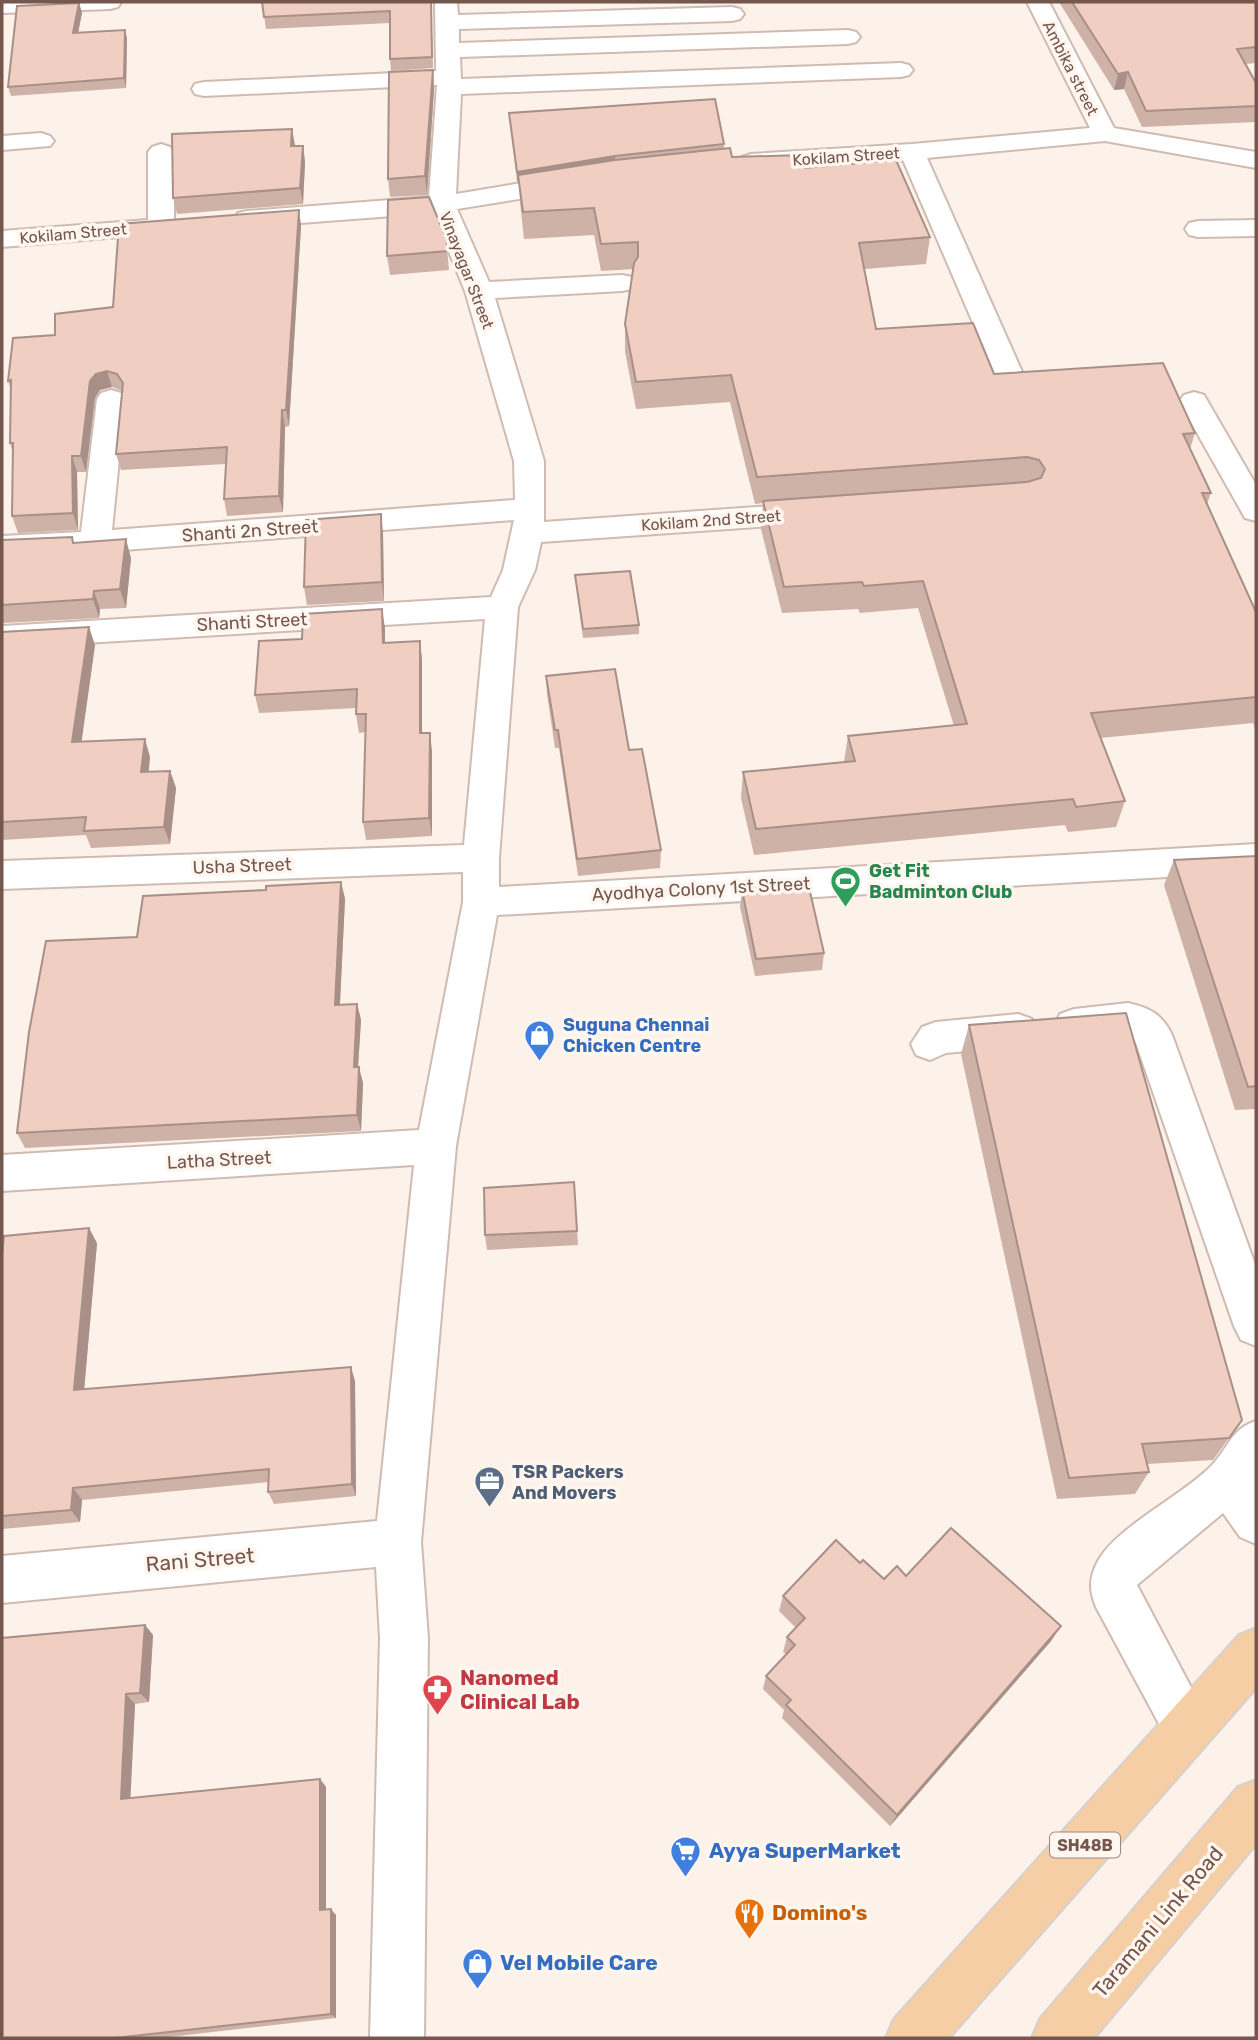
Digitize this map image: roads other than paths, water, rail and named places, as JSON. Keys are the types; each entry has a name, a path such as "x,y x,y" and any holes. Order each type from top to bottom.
{"main road":[{"name":"SH48B","path":"913,2038 1256,1652"},
{"name":"Taramani Link Road","path":"1059,2038 1256,1805"}],"street":[{"path":"2,6 110,2"},
{"name":"Ambika street","path":"1038,2 1105,134"},
{"path":"447,12 757,14"},
{"name":"Vinayagar Street","path":"397,2038 404,1638 398,1542 436,1146 481,902 481,858 502,607 519,570 529,521 528,461 479,291 442,204 449,83 447,12"},
{"path":"448,50 848,37"},
{"path":"204,89 901,70"},
{"name":"Kokilam Street","path":"728,164 912,152 1105,134 1256,160"},
{"path":"2,144 41,141"},
{"path":"160,226 161,152"},
{"path":"912,152 1009,374"},
{"path":"228,221 442,204 588,180"},
{"name":"Kokilam Street","path":"2,239 187,224"},
{"path":"1198,229 1256,228"},
{"path":"479,291 622,283"},
{"path":"95,542 111,399"},
{"path":"1194,401 1256,511"},
{"name":"Kokilam 2nd Street","path":"529,521 843,510"},
{"name":"Shanti 2n Street","path":"2,546 529,521"},
{"name":"Shanti Street","path":"2,637 502,607"},
{"name":"Usha Street","path":"2,875 481,858"},
{"name":"Ayodhya Colony 1st Street","path":"481,902 1256,858"},
{"path":"930,1044 936,1038 1128,1019 1141,1022 1153,1035 1256,1326"},
{"name":"Latha Street","path":"2,1173 436,1146"},
{"path":"1188,1729 1113,1591 1115,1577 1123,1565 1228,1480 1256,1442"},
{"path":"1228,1480 1256,1521"},
{"name":"Rani Street","path":"2,1579 398,1542"}],"place":[{"name":"Get Fit Badminton Club","path":"846,908"},
{"name":"Suguna Chennai Chicken Centre","path":"540,1062"},
{"name":"TSR Packers And Movers","path":"489,1509"},
{"name":"Nanomed Clinical Lab","path":"437,1717"},
{"name":"Ayya SuperMarket","path":"686,1878"},
{"name":"Domino's","path":"749,1940"},
{"name":"Vel Mobile Care","path":"477,1990"}]}
